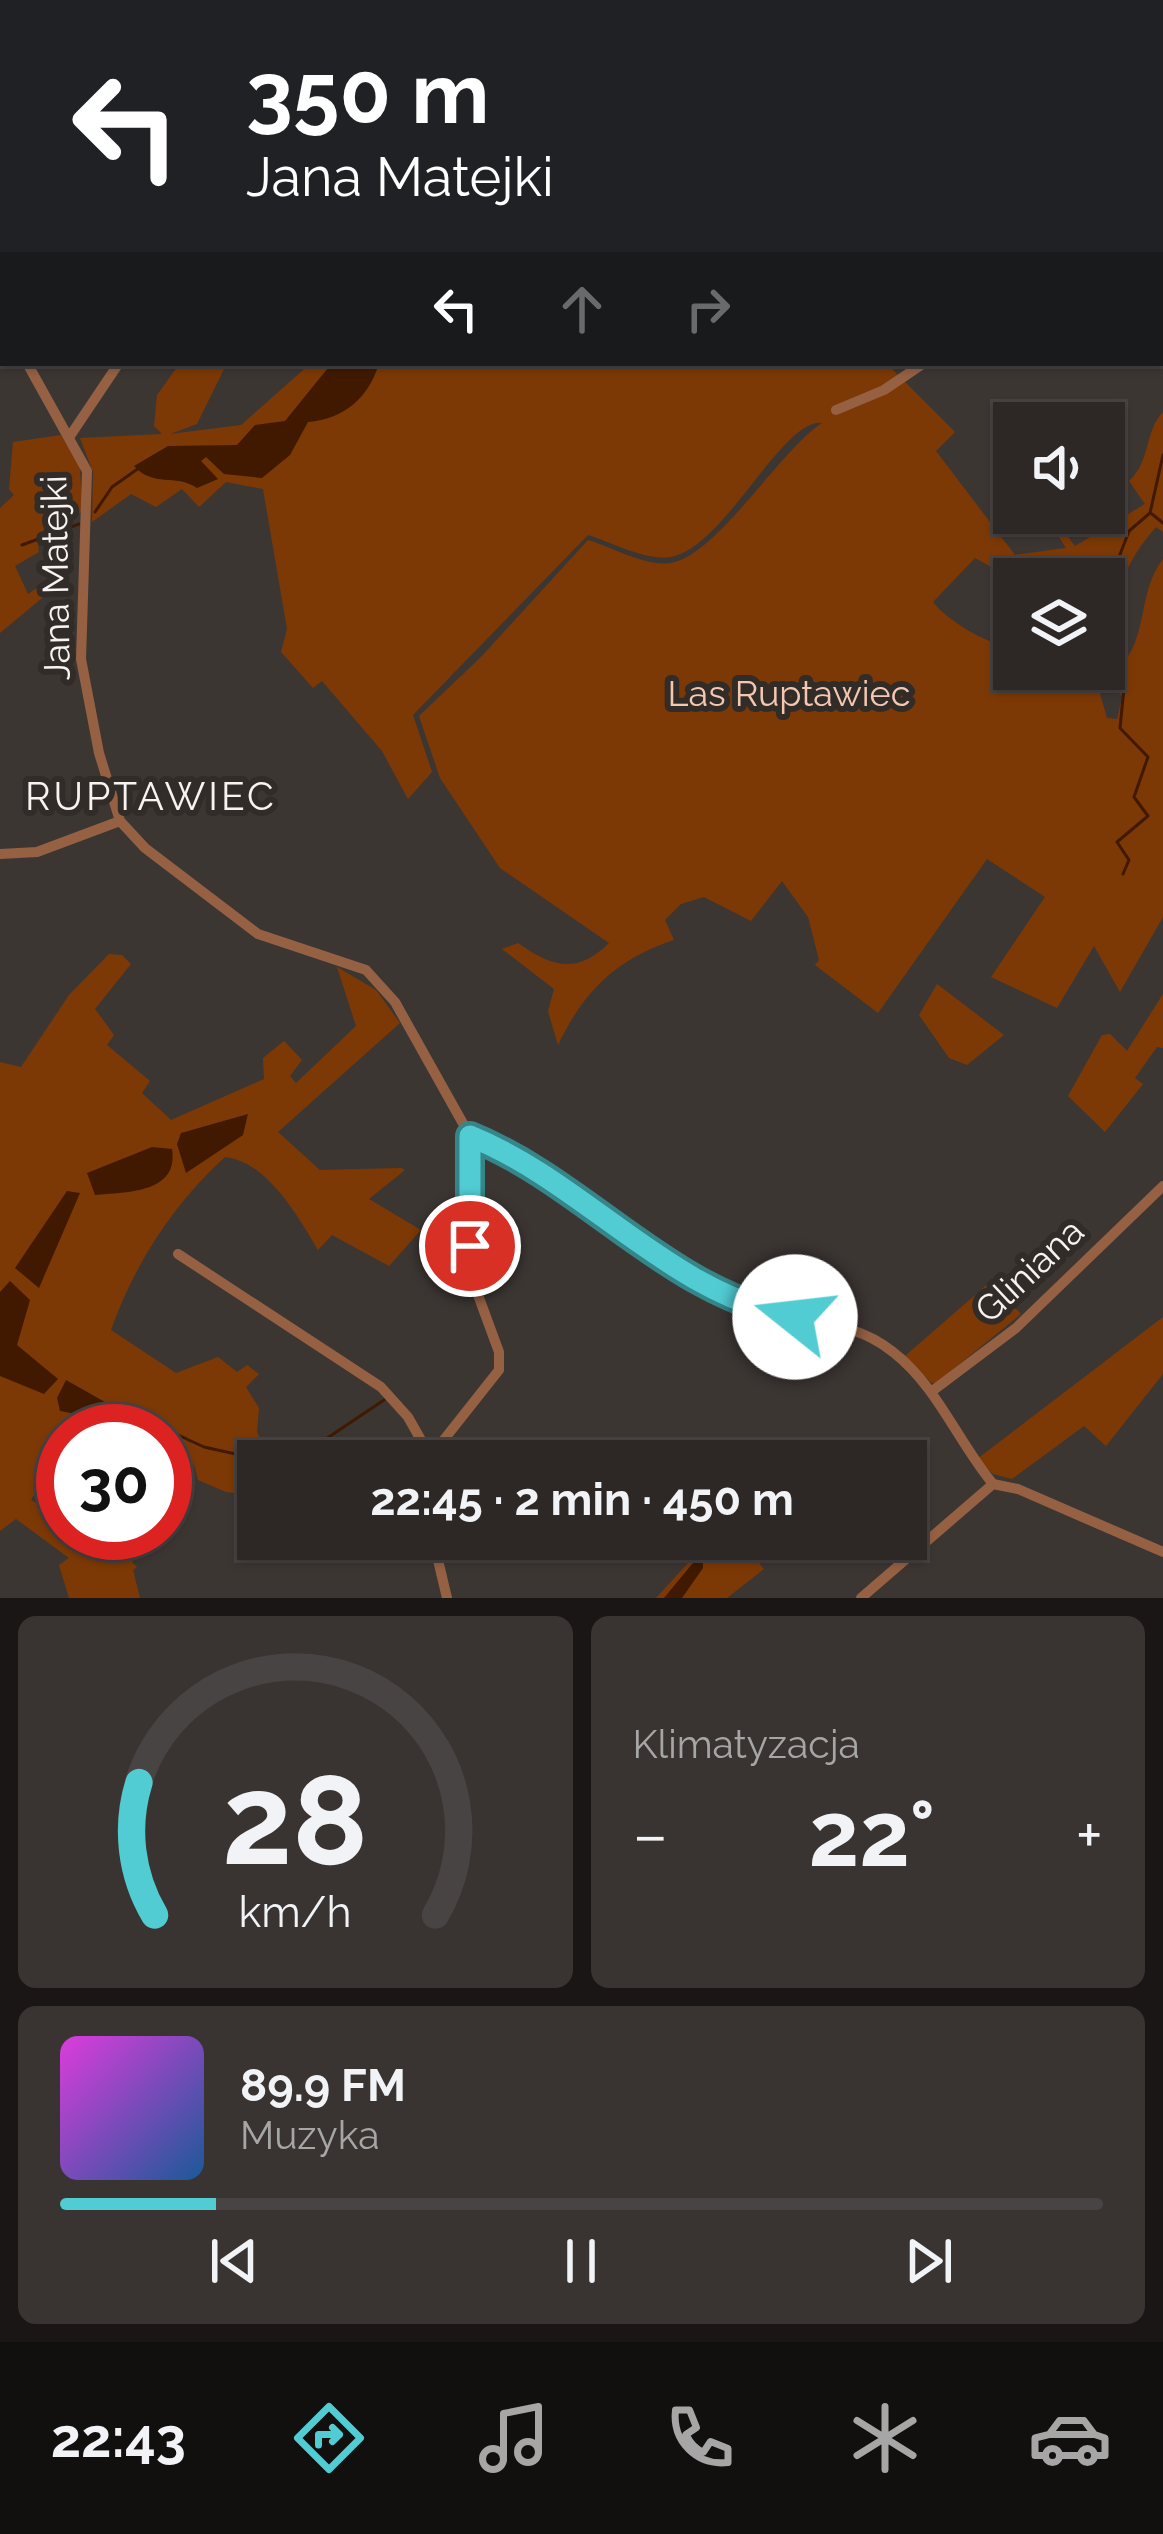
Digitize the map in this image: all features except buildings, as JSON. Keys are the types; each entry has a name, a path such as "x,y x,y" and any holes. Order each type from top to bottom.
{"street":[{"name":"Jana Matejki","path":"29,366 70,436 88,478 79,629 84,682 120,821"},
{"path":"70,436 117,366"},
{"path":"836,410 884,390 920,366"},
{"path":"0,854 37,852 120,821 145,848 258,934 366,970 406,1018 470,1136 472,1276 499,1352 499,1370 443,1440"},
{"path":"470,1136 636,1243 754,1309 862,1330 899,1356 931,1392 993,1484 1018,1489 1163,1552"},
{"name":"Gliniana","path":"931,1392 1016,1328 1163,1186"},
{"path":"178,1254 381,1387 408,1417 420,1440"},
{"path":"861,1598 993,1484"},
{"path":"438,1560 447,1598"}],"green space":[{"name":"Las Ruptawiec","path":"178,366 226,366 197,424 170,434 241,425 308,366 889,366 955,432 936,451 993,526 993,534 999,534 1015,555 1066,548 1057,534 1066,534 1075,546 1095,534 1125,534 1125,516 1145,504 1129,481 1141,465 1163,412 1163,532 1156,527 1125,577 1125,558 993,558 993,568 975,558 933,602 970,632 993,642 993,690 1099,690 1107,718 1117,719 1122,698 1119,690 1125,690 1125,660 1163,559 1163,917 1120,992 1094,946 1057,1008 991,977 1045,897 987,859 878,1013 815,965 819,960 808,917 782,881 751,921 704,897 681,904 665,920 674,940 635,957 604,979 579,1008 558,1045 548,1011 554,989 502,949 518,943 542,958 564,964 586,960 609,943 500,868 440,778 419,716 481,657 588,540 651,562 670,563 688,556 727,523 822,423 806,427 789,441 711,532 690,549 670,557 650,556 588,535 413,715 432,772 408,799 382,751 322,681 313,688 281,652 287,629 263,489 226,482 199,507 182,489 156,507 131,494 92,522 93,472 80,438 162,434 154,426 157,395"},
{"path":"61,435 80,466 82,511 38,544 39,552 15,566 28,594 46,582 48,593 0,633 0,508 14,495 9,489 13,442"},
{"path":"109,954 122,955 131,964 95,1009 114,1035 107,1045 150,1081 142,1093 171,1120 264,1079 263,1058 284,1041 302,1060 290,1076 296,1083 356,1026 337,967 376,990 400,1023 278,1132 320,1170 405,1170 369,1199 421,1230 389,1266 332,1235 318,1250 268,1180 225,1157 157,1237 111,1330 176,1373 218,1357 237,1372 247,1365 259,1374 246,1387 259,1408 261,1440 237,1440 237,1493 198,1480 192,1464 192,1404 36,1404 36,1492 31,1500 36,1503 36,1534 16,1519 0,1531 0,1062 21,1067 69,995"},
{"path":"937,984 1004,1035 967,1065 949,1058 919,1015"},
{"path":"1163,994 1163,1048 1157,1047 1135,1078 1143,1084 1105,1132 1068,1096 1102,1035 1110,1034 1127,1051"},
{"path":"990,1282 1021,1314 935,1384 930,1382 905,1356"},
{"path":"1163,1317 1163,1374 1106,1446 1084,1426 1012,1479 993,1474 977,1459"},
{"path":"66,1560 134,1560 140,1598 69,1598 59,1565"},
{"path":"691,1560 757,1560 764,1569 727,1598 656,1598"}],"shaded area":[{"path":"330,366 378,366 362,396 344,411 308,422 290,455 262,478 224,474 206,457 201,461 218,479 197,488 149,477 134,466 168,446 237,445 255,425 285,421"},
{"path":"248,1114 243,1135 186,1173 177,1144 181,1133"},
{"path":"152,1147 172,1149 168,1174 159,1182 136,1191 95,1195 87,1173"},
{"path":"67,1191 80,1193 39,1288 15,1268"},
{"path":"10,1281 30,1300 17,1345 58,1379 44,1394 0,1376 0,1292"},
{"path":"66,1380 109,1404 58,1404"},
{"path":"695,1560 703,1560 703,1568 682,1598 664,1598"}],"waterway":[{"path":"1119,558 1129,531 1150,513 1163,455"},
{"path":"95,512 112,487 139,468"},
{"path":"1152,514 1163,523"},
{"path":"22,545 79,524"},
{"path":"1123,874 1129,860 1117,842 1148,816 1134,797 1148,757 1120,728 1124,690"},
{"path":"324,1440 384,1400"},
{"path":"192,1441 237,1454"}],"district":[{"name":"RUPTAWIEC","path":"151,796"}],"route":[{"path":"470,1246 470,1136 680,1270 754,1309 795,1317"}]}
